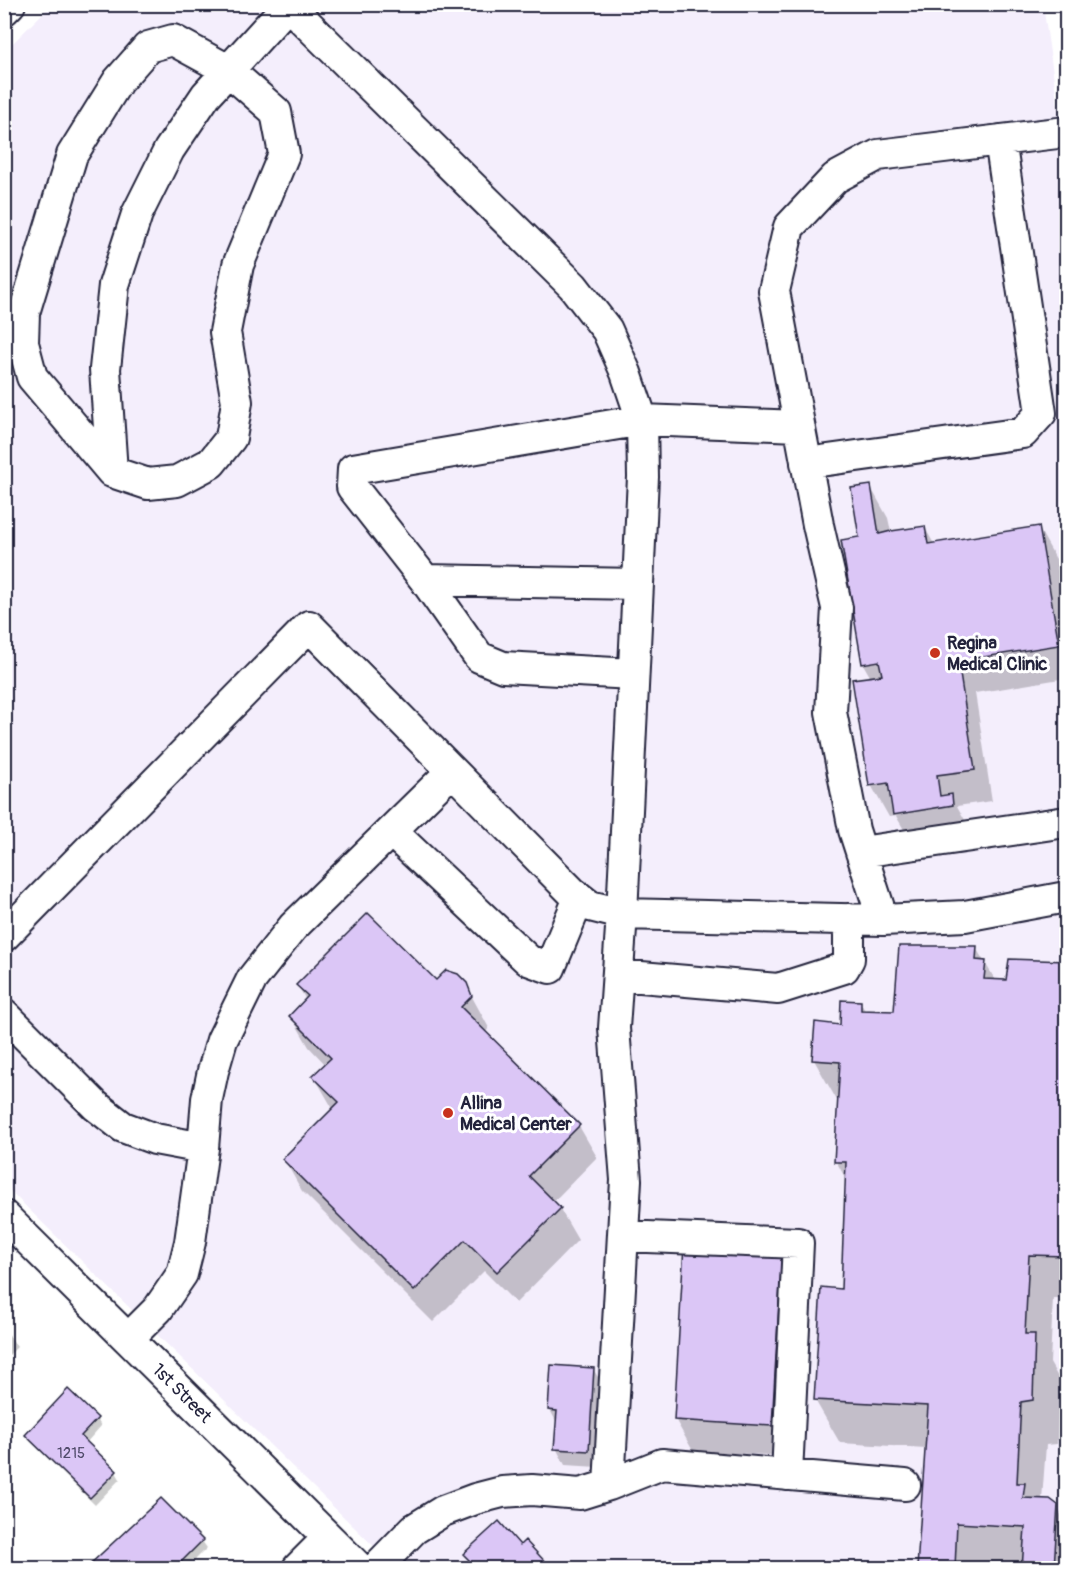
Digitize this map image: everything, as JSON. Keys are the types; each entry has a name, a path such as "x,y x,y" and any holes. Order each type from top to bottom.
{"street":[{"path":"4,10 10,4"},
{"path":"112,472 105,369 114,285 137,214 169,150 206,95 287,5 573,286 607,330 626,373 642,420 643,477 622,914 614,1028 626,1180 609,1485"},
{"path":"172,40 228,70 276,112 284,154 238,266 225,332 237,402 231,438 211,463 177,482 148,484 112,472 32,377 23,343 24,313 72,156 118,81 148,47 172,40"},
{"path":"883,920 854,830 831,712 837,608 806,463 774,291 789,227 835,178 878,155 1066,132"},
{"path":"806,463 1023,434 1041,413 1000,140"},
{"path":"633,674 503,667 479,657 426,580 352,487 353,469 642,420 799,426"},
{"path":"426,580 638,584"},
{"path":"4,936 309,626 579,898 590,906 622,914 883,920 965,915 1066,897"},
{"path":"128,1339 158,1309 182,1274 190,1242 203,1148 207,1099 216,1061 222,1040 252,979 293,927 452,771"},
{"path":"861,852 1066,822"},
{"path":"391,831 528,960 550,968 579,898"},
{"path":"618,975 778,989 844,968 849,959 849,919"},
{"path":"4,1014 96,1106 123,1127 154,1140 203,1148"},
{"name":"1st Street","path":"4,1216 359,1569"},
{"path":"623,1236 798,1243 787,1475"},
{"path":"376,1569 414,1529 443,1511 475,1499 502,1492 532,1490 580,1494 662,1464 905,1485"},
{"path":"298,1569 328,1538"}],"shaded area":[{"path":"52,4 1043,5 1066,161 1066,1568 396,1568 5,1186 4,52"}],"building":[{"name":"Regina Medical Clinic","path":"871,485 879,534 925,526 928,544 1039,526 1059,645 958,661 975,770 937,775 940,796 952,794 953,805 893,815 888,783 869,786 852,679 882,675 879,661 862,664 841,540 859,537 851,488"},
{"name":"Allina Medical Center","path":"368,913 436,980 446,970 458,974 467,983 472,996 461,1007 580,1125 529,1176 561,1208 497,1272 465,1240 414,1291 282,1159 339,1102 312,1076 331,1058 289,1016 308,996 296,985"},
{"path":"899,946 977,946 976,960 986,961 984,979 1006,980 1009,959 1066,961 1066,1256 1029,1255 1025,1334 1035,1334 1033,1400 1021,1402 1017,1483 1025,1483 1023,1498 1050,1499 1058,1505 1054,1568 1022,1568 1025,1527 957,1523 955,1568 917,1568 928,1406 814,1400 821,1287 841,1289 846,1162 834,1162 840,1062 812,1060 815,1022 840,1025 841,1000 861,1001 861,1010 894,1011"},
{"path":"684,1245 782,1250 772,1426 674,1420"},
{"path":"551,1365 594,1368 589,1451 554,1449 557,1411 548,1410"},
{"path":"68,1389 98,1418 81,1436 117,1471 90,1498 25,1435"},
{"path":"161,1498 203,1540 175,1568 165,1568 161,1565 157,1568 86,1568"},
{"path":"499,1521 520,1545 525,1540 551,1568 477,1568 463,1554"}],"place":[{"name":"Regina Medical Clinic","path":"935,653"},
{"name":"Allina Medical Center","path":"448,1113"}]}
